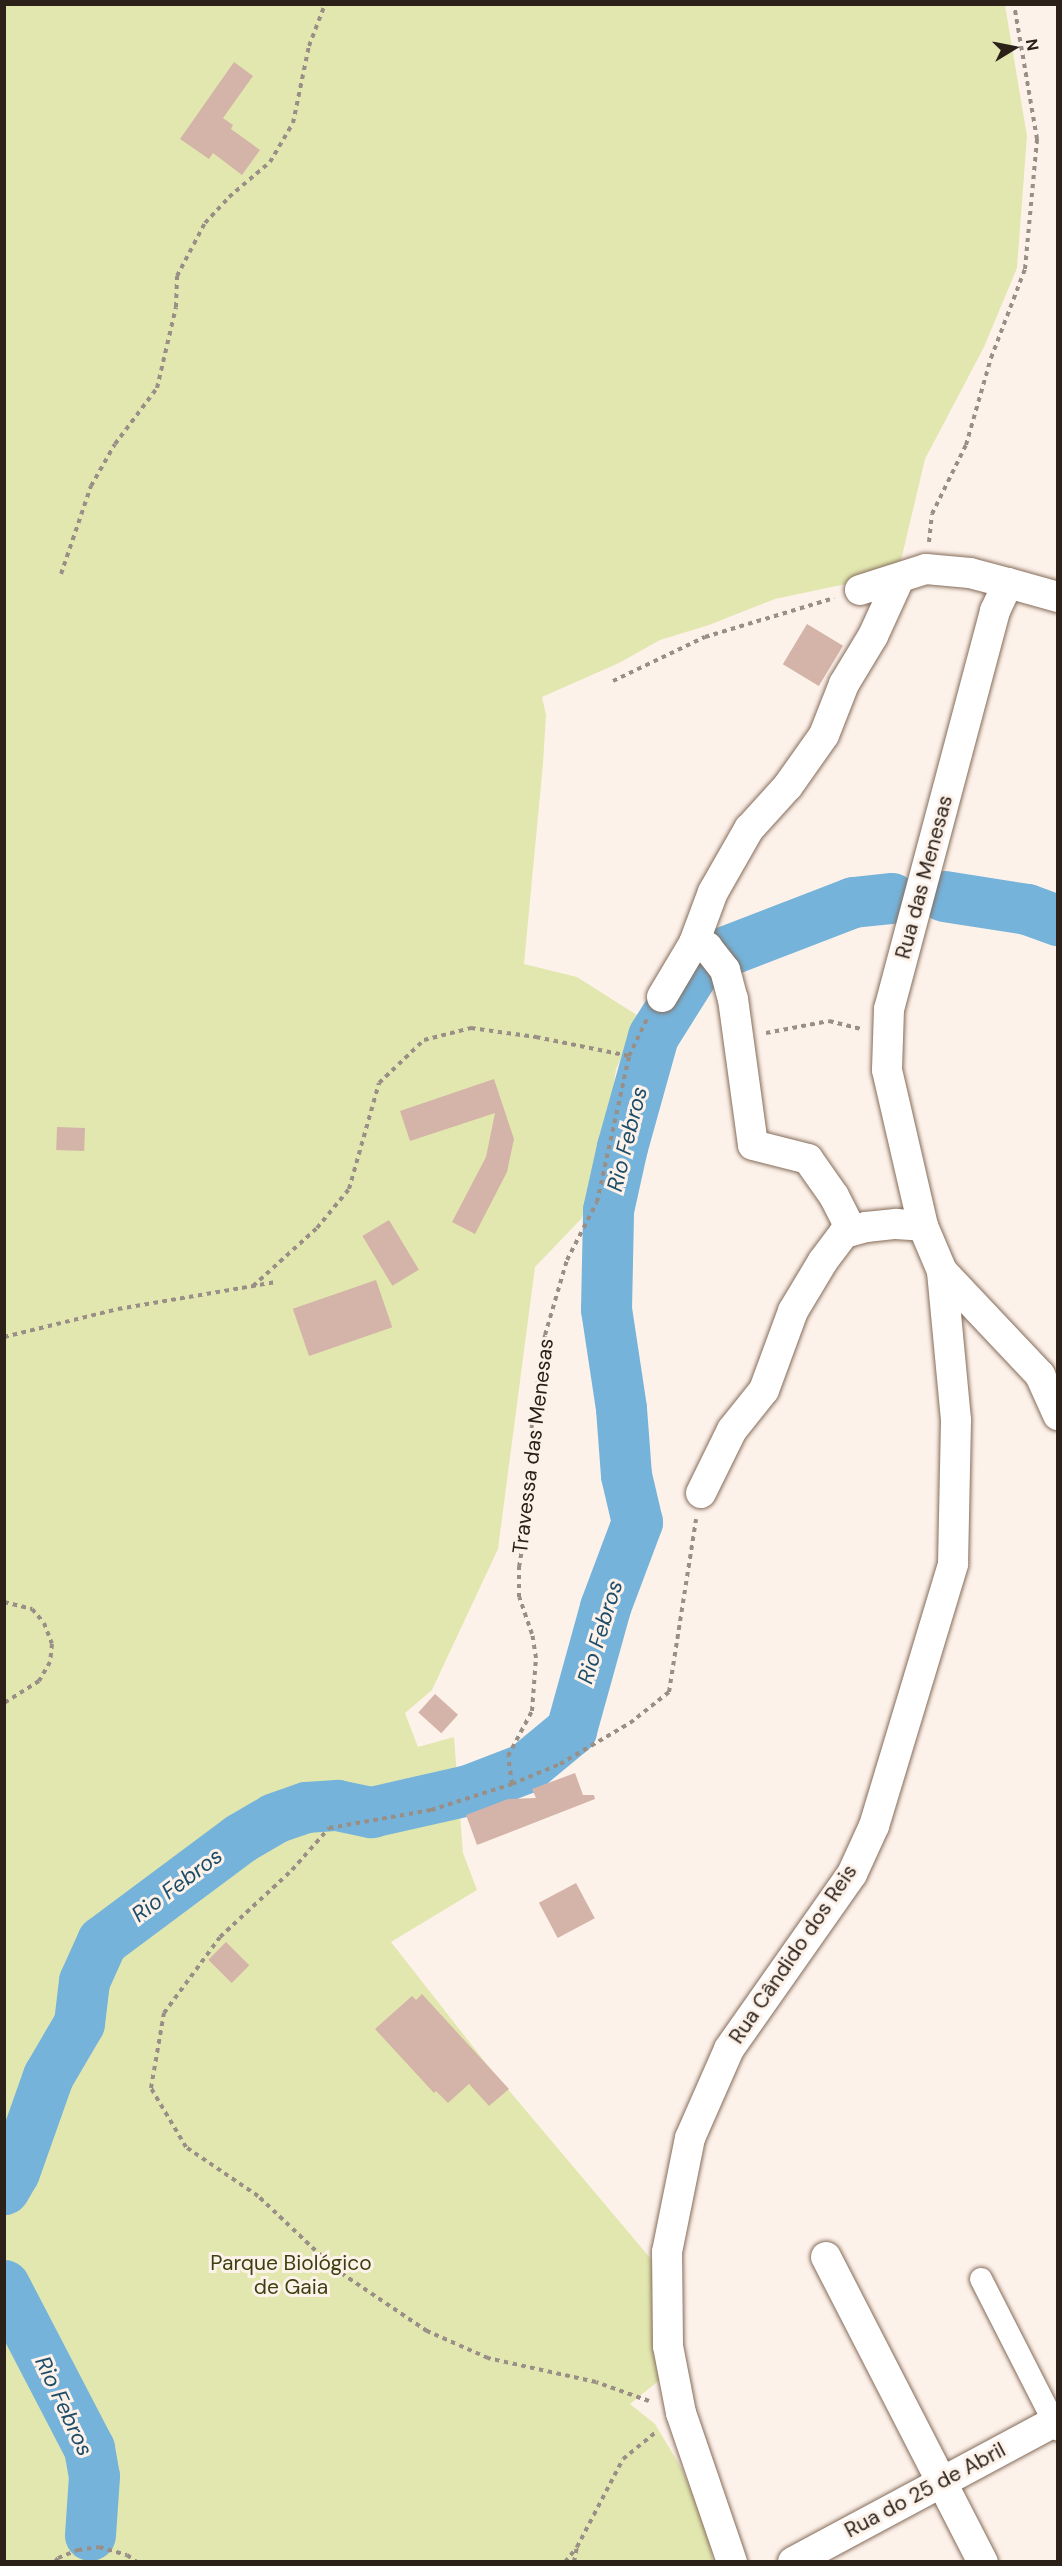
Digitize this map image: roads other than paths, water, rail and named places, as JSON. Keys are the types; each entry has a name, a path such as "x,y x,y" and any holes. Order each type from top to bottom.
{"street":[{"path":"860,590 912,574 970,573 1058,597"},
{"path":"662,997 700,945 713,892 749,829 788,786 824,735 844,684 912,574"},
{"name":"Rua das Menesas","path":"923,1226 887,1070 889,1009 968,706 995,611 1008,583"},
{"path":"700,945 725,970 739,1040 753,1145 808,1159 834,1196 852,1230"},
{"path":"700,1493 732,1430 764,1390 793,1311 844,1233 896,1224 923,1226"},
{"name":"Rua Cândido dos Reis","path":"732,2562 681,2413 668,2346 668,2252 690,2138 729,2049 852,1874 874,1826 953,1564 956,1420 942,1271 923,1226"},
{"name":"Rua Cândido dos Reis","path":"942,1271 1040,1375 1058,1414"},
{"path":"826,2257 982,2562"},
{"path":"981,2279 1056,2424"},
{"name":"Rua do 25 de Abril","path":"793,2562 941,2482 1056,2424"}],"waterway":[{"name":"Rio Febros","path":"944,896 1027,909 1058,920"},
{"name":"Rio Febros","path":"4,2189 14,2172 48,2076 79,2023 84,1981 102,1941 240,1838 274,1818 306,1807 337,1805 371,1812 468,1790 525,1768 571,1730 605,1607 637,1522 626,1475 621,1408 606,1309 608,1210 622,1147 653,1036 700,961 853,902 892,898"},
{"name":"Rio Febros","path":"4,2285 89,2448 94,2476 90,2535"}],"park label":[{"name":"Parque Biológico de Gaia","path":"291,2275"}]}
